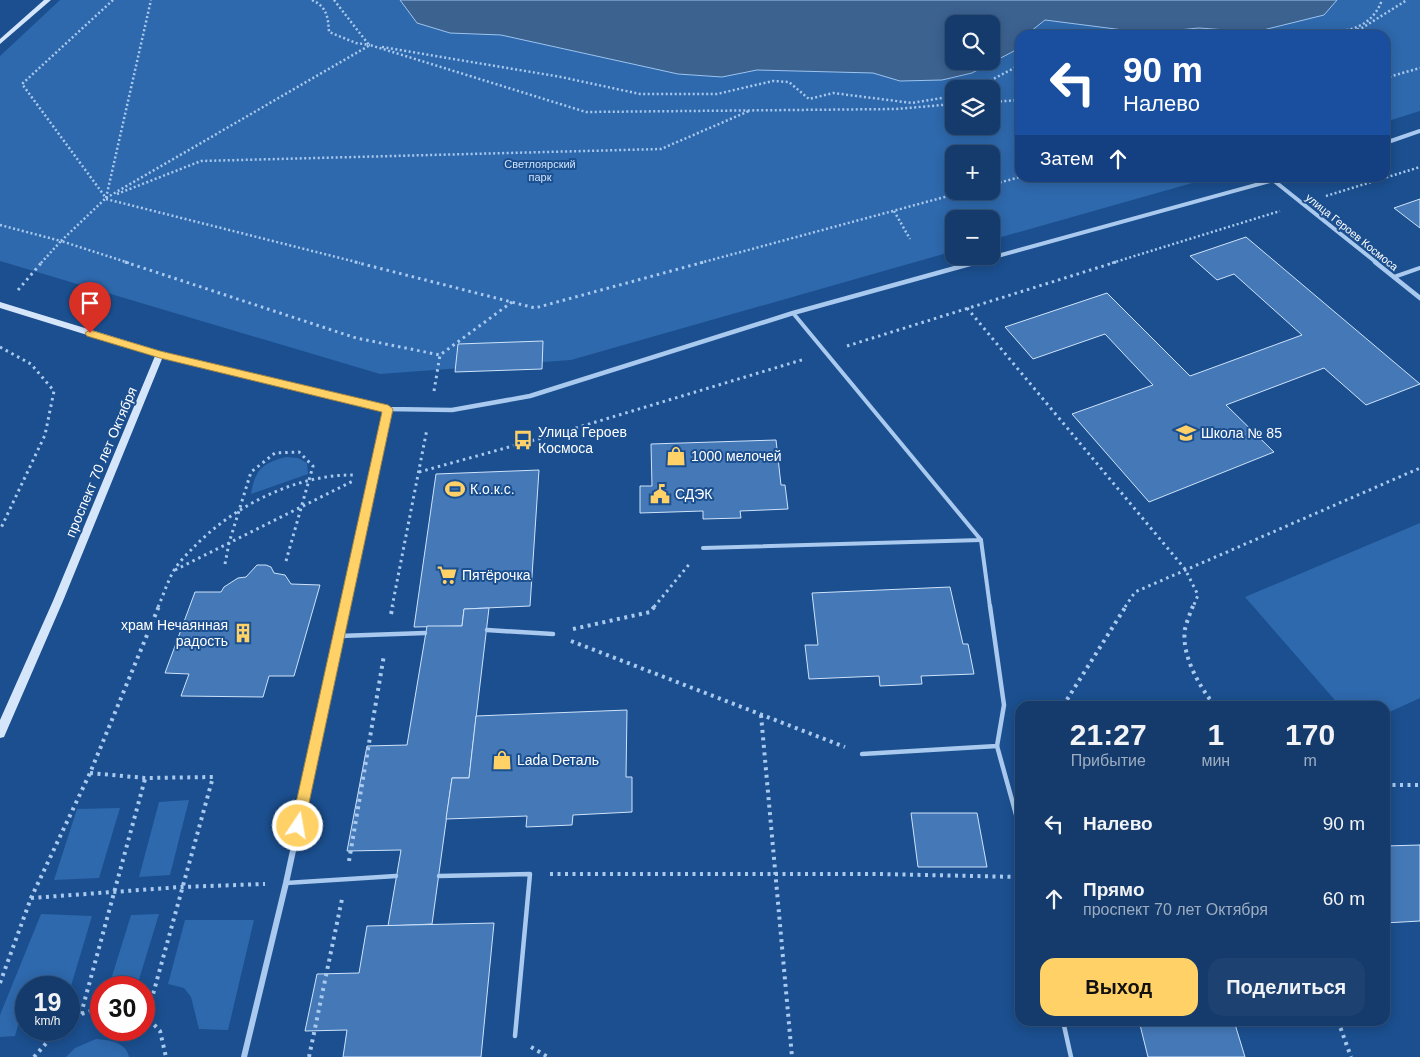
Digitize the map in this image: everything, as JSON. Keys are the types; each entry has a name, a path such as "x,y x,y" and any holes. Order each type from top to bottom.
{"main road":[{"path":"0,42 48,0"},
{"path":"2,306 160,354"},
{"name":"проспект 70 лет Октября","path":"0,733 58,601 160,354"}],"street":[{"path":"1390,141 1420,131"},
{"path":"160,354 388,409 452,410 530,396 793,313 1266,182"},
{"name":"улица Героев Космоса","path":"1276,182 1420,298"},
{"path":"244,1057 286,883 388,409"}],"lane":[{"path":"1394,277 1420,268"},
{"path":"793,313 980,540 1004,705 997,746 1015,811"},
{"path":"703,548 980,540"},
{"path":"487,630 553,634"},
{"path":"339,636 426,633"},
{"path":"862,754 997,746"},
{"path":"439,876 530,874 515,1036"},
{"path":"286,883 396,876"},
{"path":"1064,1026 1071,1057"}],"path":[{"path":"113,0 22,84 106,198 535,308 945,197"},
{"path":"106,198 151,0"},
{"path":"312,0 322,4 328,16 330,32 356,43 561,77 640,94 717,94 773,81 789,82 809,100 833,92 912,103 945,98"},
{"path":"334,0 370,45 586,112 896,108 945,105"},
{"path":"1346,30 1377,14 1382,0"},
{"path":"1356,30 1407,0"},
{"path":"2,306 61,241 106,198 370,45"},
{"path":"994,80 1015,67"},
{"path":"1390,77 1420,68"},
{"path":"1000,101 1015,100"},
{"path":"106,198 201,161 661,149 751,110"},
{"path":"1390,176 1420,166"},
{"path":"1000,183 1015,178"},
{"path":"309,1057 346,879 387,634 419,472 556,434 1371,182"},
{"path":"894,211 910,239"},
{"path":"0,225 61,241 356,338 440,356 512,302"},
{"path":"967,308 1185,569 1198,595 1184,632 1190,661 1206,696 1210,701"},
{"path":"0,346 31,364 54,390 45,435 0,530"},
{"path":"225,564 229,543 251,472 275,453 299,452 313,466 286,561"},
{"path":"1066,701 1135,592 1420,468"},
{"path":"0,983 31,898 90,773 172,572 191,549 223,520 240,508 279,490 309,481 341,474 356,475"},
{"path":"172,572 355,479"},
{"path":"553,634 650,612 703,548"},
{"path":"553,634 862,754"},
{"path":"761,715 792,1057"},
{"path":"90,773 145,778 213,777 155,982"},
{"path":"81,1014 145,778"},
{"path":"1390,785 1420,785"},
{"path":"530,874 879,874 1015,877"},
{"path":"31,898 181,887 286,883"},
{"path":"81,1014 90,1011"},
{"path":"155,1025 160,1031 166,1057"},
{"path":"1340,1026 1351,1057"},
{"path":"34,1057 47,1041"}],"green space":[{"name":"Светлоярский парк","path":"60,0 1420,0 1420,111 1390,120 1390,30 1015,30 1015,182 1196,182 1000,237 1000,210 945,210 945,254 571,360 380,374 0,261 0,56"},
{"path":"286,457 298,458 307,463 308,474 251,494 255,479 261,469 271,462"},
{"path":"1420,523 1420,698 1390,712 1390,701 1336,701 1245,597"},
{"path":"189,800 170,875 139,877 159,802"},
{"path":"120,808 99,878 54,880 77,809"},
{"path":"41,914 92,916 74,976 16,976"},
{"path":"159,914 140,976 112,976 131,915"},
{"path":"185,920 254,920 228,1030 199,1029 191,997 184,988 168,984"},
{"path":"15,978 15,1036 0,1037 0,1015"},
{"path":"91,1041 111,1041 121,1045 129,1057 66,1057 75,1048"}],"shaded area":[{"path":"400,0 1337,0 1324,15 1263,30 1199,28 1123,30 1045,20 1032,30 1015,30 1015,50 1000,58 1000,15 945,15 945,70 978,70 942,80 900,81 873,73 757,70 722,77 678,74 501,35 450,33 417,23"}],"building":[{"path":"1420,199 1420,228 1394,208"},
{"path":"1246,237 1420,384 1366,405 1324,368 1226,405 1274,452 1149,502 1072,414 1153,385 1105,334 1033,359 1005,327 1107,293 1190,376 1302,335 1234,274 1217,280 1190,256"},
{"path":"543,341 542,369 455,372 458,344"},
{"path":"776,440 781,485 785,485 788,509 740,511 741,518 703,519 703,511 640,513 640,486 652,486 651,444"},
{"path":"539,470 530,606 464,609 462,626 414,627 436,474"},
{"name":"храм Нечаянная радость","path":"257,565 271,567 274,573 285,575 291,584 320,585 294,676 269,676 263,697 181,696 189,674 165,673 195,592 221,592 224,587 238,578 246,577"},
{"path":"950,587 963,644 968,644 974,674 921,676 922,684 880,686 879,676 809,679 805,645 818,645 812,593"},
{"path":"489,608 469,778 452,778 432,924 388,926 401,850 347,851 367,746 407,745 427,626 462,626 464,609"},
{"path":"627,710 626,777 632,777 632,812 573,815 572,825 526,827 527,816 446,819 452,778 469,778 476,716"},
{"path":"911,813 977,813 987,867 918,867"},
{"path":"1420,845 1420,921 1390,923 1390,846"},
{"path":"494,923 481,1057 343,1057 347,1030 305,1031 317,974 359,973 367,926"},
{"path":"1140,1026 1236,1026 1245,1057 1148,1057"}],"place":[{"name":"Школа № 85","path":"1186,433"},
{"name":"Улица Героев Космоса","path":"523,440"},
{"name":"1000 мелочей","path":"676,456"},
{"name":"К.о.к.с.","path":"455,489"},
{"name":"СДЭК","path":"660,494"},
{"name":"Пятёрочка","path":"447,575"},
{"name":"храм Нечаянная радость","path":"243,633"},
{"name":"Lada Dеталь","path":"502,760"}],"route":[{"path":"90,333 160,354 388,409 298,826"}]}
